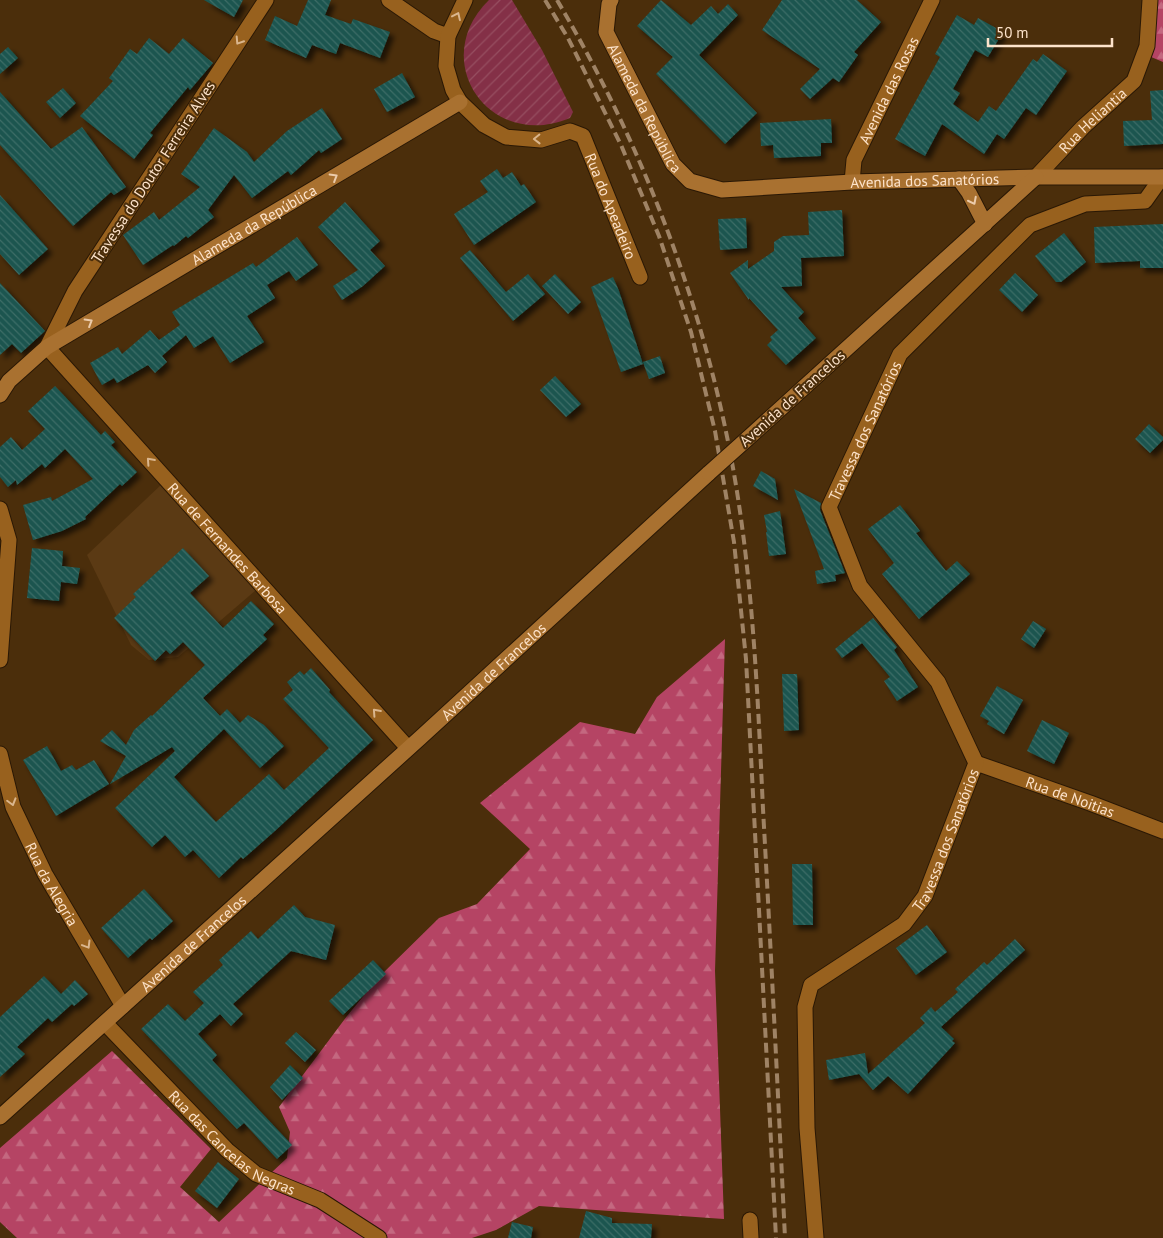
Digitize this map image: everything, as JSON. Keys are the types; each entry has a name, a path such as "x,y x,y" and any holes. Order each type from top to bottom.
{"main road":[{"name":"Alameda da República","path":"607,1 606,32 673,164 690,181"},
{"name":"Alameda da República","path":"0,395 9,382 47,347 460,102"},
{"name":"Avenida dos Sanatórios","path":"690,181 722,190 852,182 1036,177 1163,177"},
{"name":"Avenida de Francelos","path":"0,1117 1036,177"},
{"path":"959,179 970,193 985,224"}],"street":[{"name":"Travessa do Doutor Ferreira Alves","path":"47,347 75,291 266,0"},
{"path":"389,0 434,31 448,36"},
{"path":"460,102 453,90 446,66 448,36 465,0"},
{"name":"Avenida das Rosas","path":"852,182 854,160 932,0"},
{"name":"Rua Heliantia","path":"1036,177 1083,128 1134,81 1147,46 1150,0"},
{"name":"Rua do Apeadeiro","path":"460,102 484,125 506,137 540,140 570,131 583,136 640,277"},
{"name":"Travessa dos Sanatórios","path":"816,1238 807,1128 805,1007 811,985 904,924 925,896 976,763 938,682 860,586 829,507 900,354 1030,225 1085,204 1145,201 1163,177"},
{"name":"Rua de Fernandes Barbosa","path":"47,347 408,748"},
{"path":"0,509 9,540 0,660"},
{"name":"Rua da Alegria","path":"0,754 13,807 45,874 124,1006"},
{"name":"Rua de Noitias","path":"976,763 1163,831"},
{"name":"Rua das Cancelas Negras","path":"104,1023 227,1150 256,1174 320,1200 380,1238"},
{"path":"750,1220 751,1238"}],"shaded area":[{"path":"489,0 512,0 542,50 573,112 570,118 541,125 514,122 492,111 476,94 466,73 464,49 471,24"},
{"path":"163,483 256,590 178,657 149,660 131,645 87,555"}],"green space":[{"path":"1155,0 1163,0 1163,62 1144,54"},
{"path":"725,639 715,971 724,1219 539,1206 496,1230 472,1238 17,1238 0,1222 0,1148 112,1051 211,1149 180,1187 219,1222 287,1158 290,1132 279,1107 347,1016 381,975 439,918 477,904 530,849 480,803 580,722 635,734 657,697"}],"building":[{"path":"204,0 243,0 234,17"},
{"path":"308,0 331,0 325,15 351,24 353,19 390,32 380,58 340,43 336,54 312,45 306,58 265,40 275,16 297,26"},
{"path":"661,0 691,25 711,6 718,14 728,4 738,15 699,55 757,113 725,144 656,74 673,57 637,26"},
{"path":"782,0 857,0 881,22 854,52 858,55 839,82 833,78 810,99 800,89 820,69 762,30"},
{"path":"957,15 974,25 978,18 1003,32 988,57 975,50 953,89 960,93 953,104 978,122 989,106 996,111 1033,59 1037,62 1043,54 1067,71 1036,115 1026,108 1004,139 997,134 984,154 942,124 925,156 895,139 940,57 935,54"},
{"path":"149,38 169,54 183,38 213,63 190,90 188,87 150,133 153,135 134,159 80,116 113,81 109,78 130,49 137,54"},
{"path":"8,47 18,58 0,74 0,54"},
{"path":"402,73 415,97 387,112 374,89"},
{"path":"63,88 76,103 60,118 46,102"},
{"path":"1163,90 1163,144 1124,146 1123,121 1152,120 1150,91"},
{"path":"0,92 51,149 82,127 126,187 114,195 111,192 73,226 0,145"},
{"path":"322,108 342,139 321,153 319,150 291,175 288,171 252,198 234,175 208,210 214,217 188,238 186,236 174,246 143,265 123,235 154,212 159,220 200,187 181,174 214,128 247,152 254,162 287,131"},
{"path":"831,119 832,143 821,143 821,156 774,158 773,145 761,146 760,123"},
{"path":"497,169 503,178 512,172 521,186 524,184 536,202 474,245 454,214 488,192 480,181"},
{"path":"0,195 48,249 19,275 0,254"},
{"path":"345,202 380,241 370,250 385,266 363,286 342,300 333,286 358,270 318,227"},
{"path":"842,210 844,256 801,258 802,286 781,287 804,312 798,318 816,338 786,365 767,345 772,340 770,337 778,330 749,298 749,300 730,273 748,260 748,269 774,251 774,242 783,236 809,235 808,212"},
{"path":"746,218 747,248 720,250 718,219"},
{"path":"1163,224 1163,268 1140,268 1140,261 1095,263 1094,227"},
{"path":"1064,233 1086,262 1061,282 1056,282 1035,256"},
{"path":"297,237 318,265 296,281 289,271 267,285 275,298 247,316 264,342 230,363 213,336 194,348 186,335 162,356 167,362 155,373 148,365 117,383 114,378 102,385 90,363 118,347 122,354 150,330 159,340 180,325 172,312 253,263 256,267"},
{"path":"470,250 506,292 528,274 545,294 513,321 460,258"},
{"path":"1015,273 1038,295 1022,312 999,290"},
{"path":"555,274 581,302 568,314 542,286"},
{"path":"613,277 643,364 621,372 591,287"},
{"path":"0,283 45,331 21,353 12,344 0,355"},
{"path":"660,356 665,373 649,379 643,362"},
{"path":"555,376 581,404 566,417 540,390"},
{"path":"55,386 101,435 105,431 115,442 111,445 137,472 122,486 120,484 85,517 86,519 62,531 33,540 23,505 51,497 52,501 93,479 65,449 45,468 42,464 17,485 16,480 8,487 0,477 0,447 11,437 22,450 45,429 28,411"},
{"path":"1149,424 1163,437 1163,440 1150,453 1135,439"},
{"path":"761,471 775,479 778,500 753,486"},
{"path":"794,489 821,503 820,510 845,573 835,575 836,581 817,584 815,571 824,569"},
{"path":"900,505 920,531 916,533 946,571 957,561 970,574 919,619 882,574 894,563 868,529"},
{"path":"780,511 786,554 769,556 764,515"},
{"path":"32,548 63,551 62,566 80,568 77,584 61,582 59,601 27,598"},
{"path":"183,548 209,576 190,593 223,628 251,601 274,624 263,635 267,639 203,698 220,716 227,709 240,723 248,715 264,725 284,746 260,768 224,729 174,777 216,822 269,774 284,790 329,748 283,699 293,690 287,682 300,671 304,675 311,668 330,690 329,692 373,740 276,830 243,859 241,857 219,878 193,850 185,857 165,835 152,847 115,808 175,751 172,747 110,784 126,756 100,741 112,730 126,745 134,730 152,716 205,665 183,642 170,654 166,650 155,661 114,618 136,597 133,594"},
{"path":"873,618 897,647 894,650 918,687 897,701 884,681 890,677 862,643 842,658 835,649"},
{"path":"1033,621 1046,629 1034,648 1021,639"},
{"path":"782,674 797,674 799,730 784,731"},
{"path":"997,686 1023,700 1004,734 987,724 989,721 980,716"},
{"path":"1042,720 1069,733 1054,764 1027,751"},
{"path":"47,746 61,771 72,765 76,770 94,760 109,784 56,816 23,760"},
{"path":"792,864 812,864 813,925 793,925"},
{"path":"144,889 173,921 128,958 101,928"},
{"path":"294,905 305,917 335,925 326,960 291,951 233,1004 243,1014 231,1026 220,1014 198,1034 217,1055 212,1060 292,1145 277,1159 244,1123 237,1129 141,1029 168,1004 185,1021 204,1003 193,992 223,965 219,960 251,931 258,939"},
{"path":"927,925 947,952 916,975 896,948"},
{"path":"1015,939 1025,950 941,1027 954,1039 952,1041 955,1043 908,1094 888,1076 873,1090 859,1074 829,1080 826,1060 865,1053 868,1074 925,1023 920,1018 931,1007 935,1012 958,992 955,989 984,962 987,965"},
{"path":"373,960 386,974 343,1015 329,1001"},
{"path":"44,976 61,994 75,980 88,994 74,1006 72,1004 52,1022 48,1018 17,1047 25,1054 0,1077 0,1017"},
{"path":"296,1032 316,1050 305,1062 285,1043"},
{"path":"290,1065 303,1078 282,1100 270,1087"},
{"path":"218,1162 239,1179 217,1208 195,1191"},
{"path":"586,1211 612,1218 612,1223 652,1224 651,1238 579,1238"},
{"path":"512,1222 533,1227 531,1238 508,1238"}],"railway":[{"path":"545,0 568,38 621,145 659,236 691,332 715,431 734,542 746,659 776,1238"},
{"path":"557,0 612,101 658,207 678,261 712,371 734,474 752,618 785,1238"}]}
